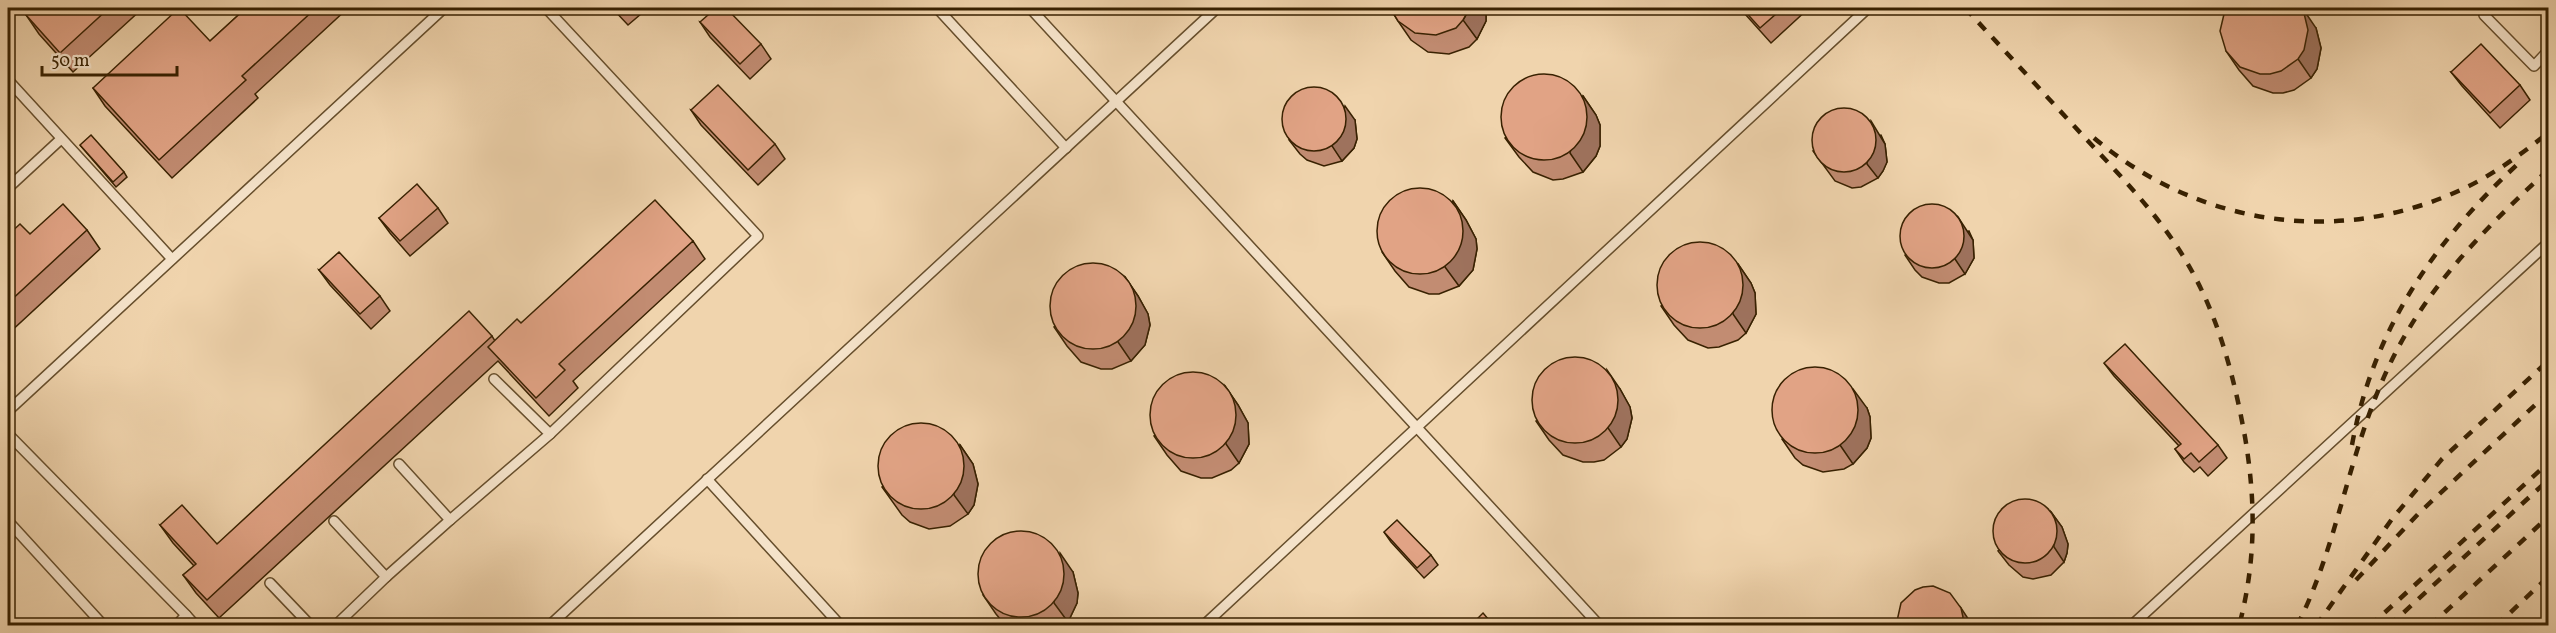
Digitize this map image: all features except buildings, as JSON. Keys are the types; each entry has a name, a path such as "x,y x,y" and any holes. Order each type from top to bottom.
{"lane":[{"path":"8,411 444,8"},
{"path":"335,626 386,577 550,434 758,236 546,8"},
{"path":"937,8 1066,148"},
{"path":"1030,8 1600,626"},
{"path":"549,626 1217,8"},
{"path":"1203,626 1868,8"},
{"path":"2484,15 2534,66 2548,51"},
{"path":"8,80 172,259"},
{"path":"8,188 61,139"},
{"path":"2131,626 2548,243"},
{"path":"494,379 550,434"},
{"path":"8,434 196,626"},
{"path":"399,464 450,520"},
{"path":"707,479 841,626"},
{"path":"8,521 104,626"},
{"path":"334,521 386,577"},
{"path":"270,583 311,626"},
{"path":"176,626 186,615"}],"railway":[{"path":"1965,8 2146,205 2184,258 2204,296 2220,335 2232,375 2249,461 2252,508 2251,555 2249,579 2239,626"},
{"path":"2094,138 2135,168 2180,192 2226,209 2274,219 2323,222 2372,217 2421,205 2469,186 2510,161 2548,133"},
{"path":"2352,445 2375,363 2412,289 2435,255 2461,223 2520,162"},
{"path":"2297,626 2322,567 2369,414 2396,352 2413,322 2452,268 2498,218 2548,170"},
{"path":"2316,626 2392,519 2442,459 2548,361"},
{"path":"2356,580 2419,513 2548,393"},
{"path":"2370,626 2548,463"},
{"path":"2389,626 2548,480"},
{"path":"2430,626 2548,517"},
{"path":"2496,626 2548,577"}]}
